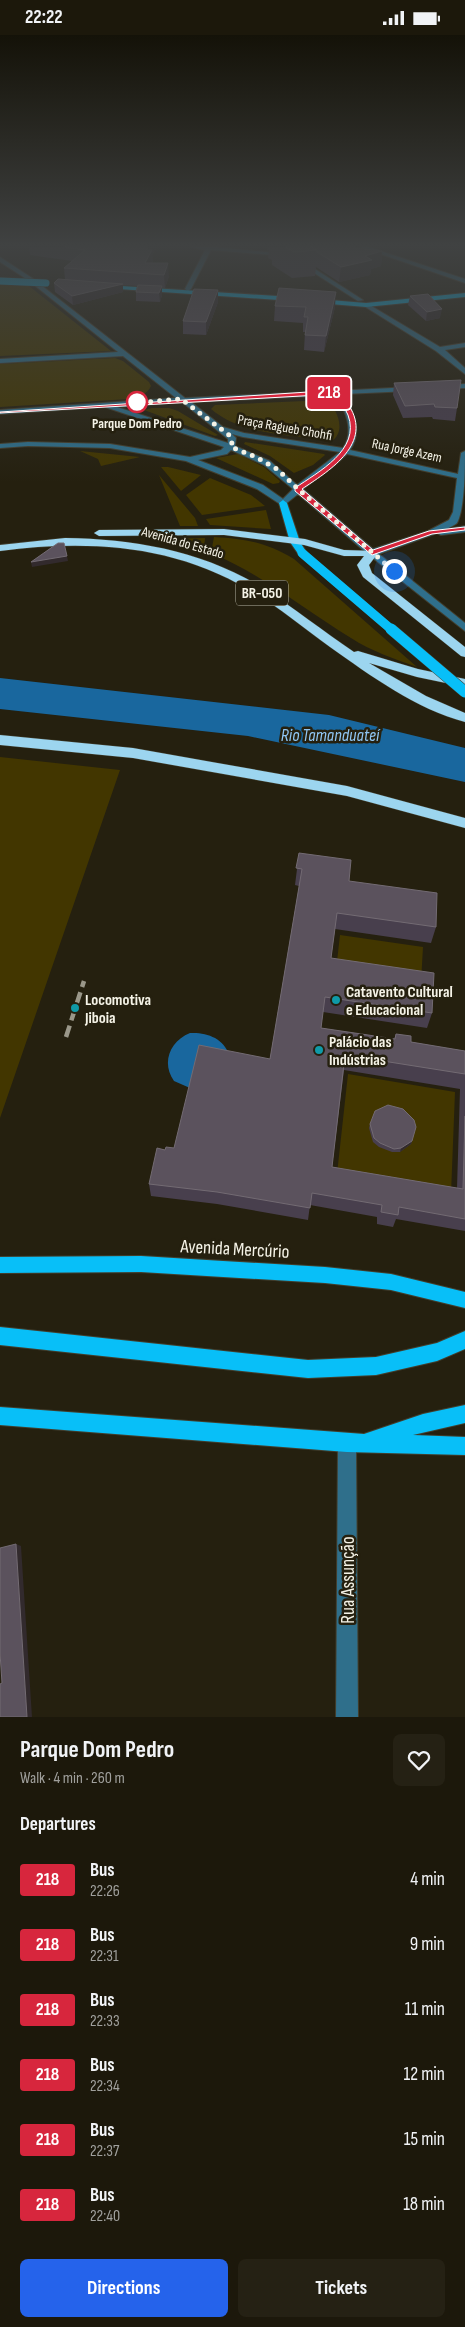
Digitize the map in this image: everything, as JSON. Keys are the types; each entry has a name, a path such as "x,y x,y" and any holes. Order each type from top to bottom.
{"highway":[{"path":"33,542 80,535 145,531 224,532 295,542 344,553 372,553"},
{"name":"Avenida do Estado","path":"0,547 33,542 86,540 149,546 202,562 255,588 339,648 420,700 465,718"},
{"path":"372,553 363,565 367,575 465,653"},
{"path":"339,648 402,669 465,683"},
{"path":"0,740 133,753 346,791 465,823"}],"main road":[{"path":"283,503 295,542 302,553 465,692"},
{"name":"Avenida Mercúrio","path":"0,1265 141,1264 325,1275 391,1282 465,1300"},
{"path":"0,1336 308,1369 376,1366 437,1352 465,1341"},
{"path":"354,1443 424,1423 465,1414"},
{"path":"0,1416 354,1443 465,1446"}],"street":[{"path":"88,325 158,382 232,438 231,447 224,452 188,459"},
{"path":"400,325 439,349 465,372"},
{"path":"439,349 465,345"},
{"path":"0,361 124,354"},
{"path":"135,403 155,391 158,382"},
{"path":"434,388 465,386"},
{"path":"0,412 181,399 415,389"},
{"name":"Praça Ragueb Chohfi","path":"283,503 298,489 335,463 346,451 353,435 352,416 339,392"},
{"path":"106,405 231,447 267,463 372,553 465,628"},
{"name":"Praça Ragueb Chohfi","path":"219,427 243,435 346,451"},
{"path":"0,446 28,444 110,446 188,459 260,487 283,503"},
{"name":"Rua Jorge Azem","path":"346,451 462,477"},
{"path":"372,553 431,533 452,523 461,514 465,453"},
{"path":"260,487 298,489"},
{"path":"431,533 465,529"},
{"name":"Rua Assunção","path":"347,1717 354,1443"}],"shaded area":[{"path":"0,325 79,325 111,351 0,356"},
{"path":"115,358 123,361 149,382 151,386 145,394 129,399 0,407 0,364"},
{"path":"327,400 339,420 339,431 333,440 269,433 253,429 223,418 211,409 215,405"},
{"path":"169,408 178,411 218,435 215,436 144,410"},
{"path":"245,442 325,455 313,465 294,473 270,456 244,444"},
{"path":"80,451 140,457 101,466 98,459"},
{"path":"238,454 264,467 280,481 279,483 273,484 216,458"},
{"path":"161,467 168,467 201,475 181,491"},
{"path":"159,475 195,518 198,526 180,526"},
{"path":"210,478 251,495 265,506 202,515 186,495"},
{"path":"266,510 271,529 210,525 206,519"},
{"path":"214,537 255,542 294,559 417,667 359,643 266,582 211,553"},
{"path":"205,538 204,551 163,539"},
{"path":"0,757 120,770 0,1118"},
{"path":"340,935 423,947 421,982 336,970"},
{"path":"348,1074 455,1092 451,1194 337,1174"}],"water":[{"name":"Rio Tamanduateí","path":"0,678 329,715 465,748 465,782 248,736 0,709"},
{"path":"190,1033 214,1037 223,1044 229,1055 190,1088 174,1081 168,1067 168,1060 177,1041"}],"building":[{"path":"307,325 328,325 326,336 305,335"},
{"path":"461,380 457,408 435,407 434,404 405,406 394,383"},
{"path":"58,543 64,543 67,556 31,562"},
{"name":"Palácio das Indústrias","path":"299,853 351,860 349,881 437,893 436,927 337,913 331,958 434,973 432,1013 325,997 321,1028 395,1039 396,1034 411,1036 411,1042 465,1051 465,1074 345,1055 332,1167 463,1189 465,1116 465,1219 399,1207 398,1215 381,1212 382,1205 312,1193 310,1208 217,1192 149,1184 157,1148 165,1150 166,1147 174,1148 199,1045 270,1059 302,869 296,868"},
{"path":"388,1105 403,1109 414,1120 416,1127 412,1141 401,1148 394,1149 374,1138 370,1124 375,1111"},
{"path":"16,1544 27,1717 0,1717 0,1684 2,1683 0,1653 0,1548"}],"railway":[{"path":"66,1037 84,981"}],"bus line":[{"name":"218","path":"0,412 181,399 339,392 352,416 353,435 350,443 346,451 335,463 298,489 372,553 431,533 465,529"}],"place":[{"name":"Parque Dom Pedro","path":"137,402"},
{"name":"Catavento Cultural e Educacional","path":"336,1000"},
{"name":"Locomotiva Jiboia","path":"75,1008"},
{"name":"Palácio das Indústrias","path":"319,1050"}],"route":[{"path":"137,402 135,403 181,399 229,435 232,438 231,447 256,457 277,469 394,571"}]}
